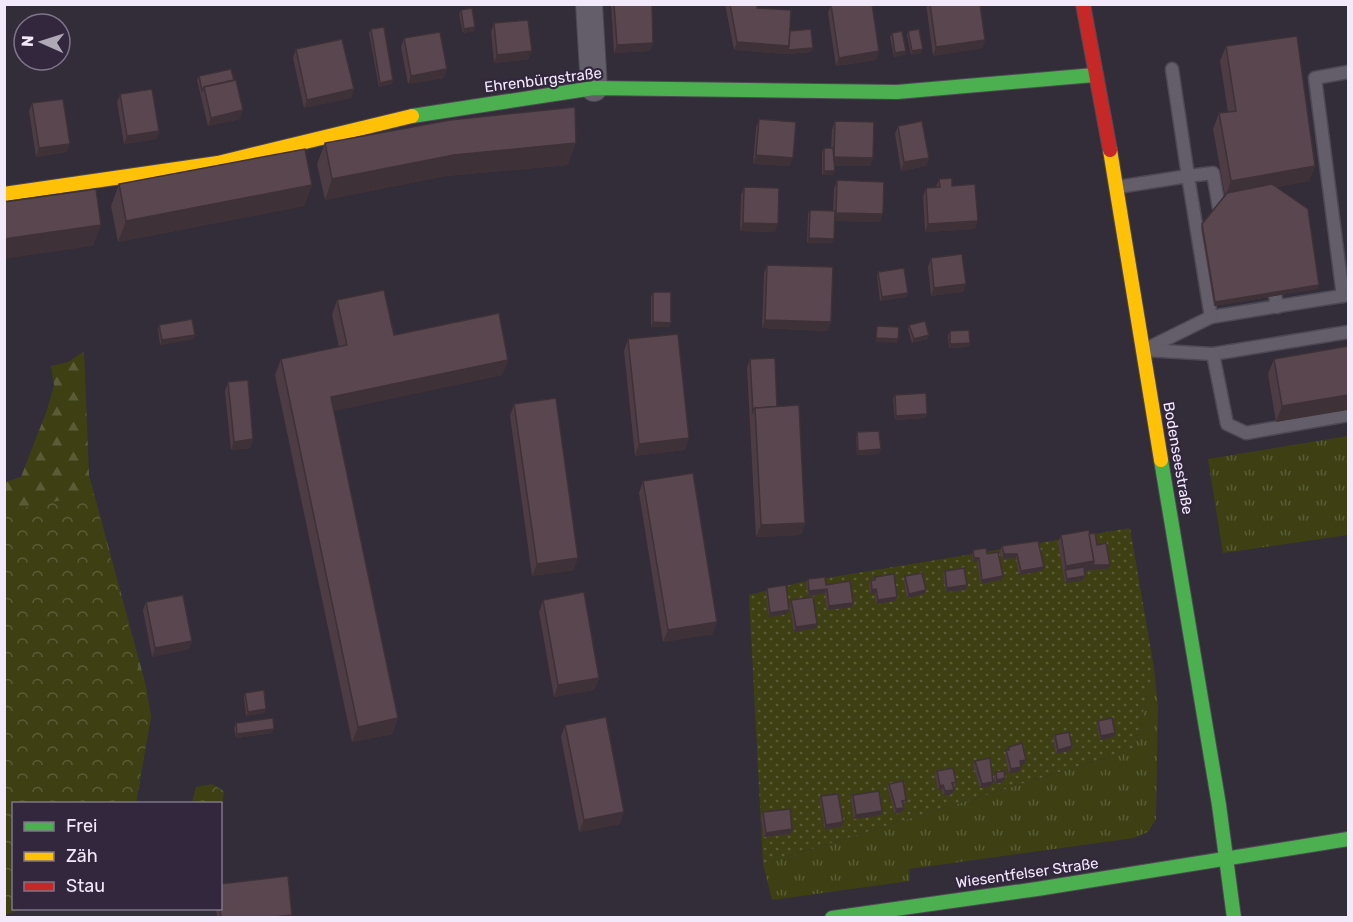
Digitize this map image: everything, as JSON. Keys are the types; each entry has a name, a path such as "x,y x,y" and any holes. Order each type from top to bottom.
{"street":[{"path":"589,4 594,88"},
{"name":"Bodenseestraße","path":"1083,4 1144,350 1219,805 1234,918"},
{"name":"Ehrenbürgstraße","path":"4,194 218,163 406,117 594,88 897,92 1094,75"},
{"name":"Wiesentfelser Straße","path":"832,918 884,914 953,900 1348,839"}],"lane":[{"path":"1172,69 1211,317"},
{"path":"1144,350 1211,317 1346,295 1315,78 1348,72"},
{"path":"1116,188 1213,173 1219,208 1241,206"},
{"path":"1272,273 1277,307"},
{"path":"1144,350 1213,354 1348,332"},
{"path":"1213,354 1227,424 1246,433 1348,415"},
{"path":"953,900 956,918"}],"green space":[{"path":"84,351 89,475 146,686 151,716 136,802 5,545 5,482 21,477 47,410 54,385 51,366 68,362"},
{"path":"1348,436 1348,535 1223,553 1208,459"},
{"path":"94,494 151,716 136,802 12,802 12,910 20,910 5,915 5,511"},
{"path":"1130,528 1154,668 1134,749 763,864 749,595 802,582"},
{"path":"1154,668 1158,706 1156,819 1148,832 1134,838 909,869 910,881 772,900 763,864 1134,749"},
{"path":"212,784 224,791 222,806 222,802 192,802 196,787"}],"building":[{"path":"614,4 652,4 653,43 617,45"},
{"path":"730,4 757,4 757,8 791,10 789,46 737,42"},
{"path":"872,4 879,51 839,58 831,5"},
{"path":"930,4 980,4 985,40 936,47"},
{"path":"472,8 475,27 464,29 461,10"},
{"path":"528,20 532,51 497,55 494,23"},
{"path":"384,27 393,80 380,83 371,29"},
{"path":"811,29 813,48 788,50 790,31"},
{"path":"919,29 923,49 912,51 908,31"},
{"path":"902,31 906,51 895,53 892,33"},
{"path":"440,32 447,69 411,76 404,38"},
{"path":"1297,36 1315,166 1231,181 1219,113 1236,111 1226,46"},
{"path":"342,39 354,89 307,100 296,49"},
{"path":"231,69 234,80 204,87 202,91 199,76"},
{"path":"236,80 243,110 211,118 204,87"},
{"path":"152,89 159,131 127,136 120,94"},
{"path":"63,99 70,144 39,148 32,103"},
{"path":"575,107 576,143 454,155 332,179 325,143 450,120"},
{"path":"759,119 796,122 793,158 756,155"},
{"path":"835,121 874,122 873,158 834,157"},
{"path":"922,121 929,158 904,162 898,126"},
{"path":"824,148 833,148 835,171 824,171"},
{"path":"305,149 312,185 126,221 119,184"},
{"path":"952,178 952,186 975,184 978,221 928,224 926,188 940,187 939,179"},
{"path":"837,180 884,182 883,214 836,213"},
{"path":"1272,184 1308,209 1319,285 1215,302 1202,224 1227,193"},
{"path":"744,187 779,188 778,224 743,223"},
{"path":"96,189 101,225 4,239 4,202"},
{"path":"810,210 835,211 834,239 809,238"},
{"path":"962,254 966,284 934,288 931,258"},
{"path":"767,265 833,267 831,322 765,320"},
{"path":"904,268 908,293 882,297 878,272"},
{"path":"384,290 394,335 499,313 508,360 331,397 398,718 358,727 281,359 347,345 337,300"},
{"path":"653,292 671,292 671,323 653,322"},
{"path":"192,319 195,335 162,340 159,325"},
{"path":"925,321 929,335 914,339 909,325"},
{"path":"877,326 899,327 898,339 876,338"},
{"path":"969,330 970,343 950,344 950,331"},
{"path":"678,334 689,438 639,444 628,339"},
{"path":"1348,346 1348,395 1282,406 1274,359"},
{"path":"775,358 777,407 755,408 753,412 750,359"},
{"path":"248,380 253,439 234,442 228,382"},
{"path":"926,393 927,414 896,416 895,395"},
{"path":"556,398 578,558 537,564 514,404"},
{"path":"799,405 805,523 761,525 755,408"},
{"path":"879,431 881,449 858,451 857,432"},
{"path":"693,473 717,622 668,630 643,481"},
{"path":"1089,530 1094,561 1066,566 1061,535"},
{"path":"1095,533 1097,545 1106,543 1110,565 1093,565 1089,534"},
{"path":"1038,541 1044,567 1021,571 1017,554 1004,554 1002,546"},
{"path":"986,548 987,554 998,552 1003,576 982,580 979,558 974,558 973,550"},
{"path":"1084,567 1085,576 1067,579 1065,570"},
{"path":"964,568 967,585 947,588 945,571"},
{"path":"922,573 926,590 909,594 905,576"},
{"path":"894,574 897,597 878,600 876,589 872,590 871,580 875,580 875,577"},
{"path":"825,577 826,585 850,581 853,603 829,606 827,589 809,591 808,579"},
{"path":"786,585 789,610 770,613 767,588"},
{"path":"584,592 599,678 558,685 543,600"},
{"path":"183,595 192,641 155,648 146,602"},
{"path":"813,597 817,624 796,627 791,600"},
{"path":"264,690 266,709 248,712 245,693"},
{"path":"606,717 624,812 584,820 565,725"},
{"path":"273,718 274,729 237,734 236,723"},
{"path":"1112,718 1115,733 1101,736 1098,721"},
{"path":"1069,732 1072,746 1058,750 1055,735"},
{"path":"1022,743 1026,760 1020,761 1021,767 1011,769 1006,750"},
{"path":"990,758 993,782 982,784 975,761"},
{"path":"953,768 956,782 952,783 954,790 945,791 943,785 940,786 937,771"},
{"path":"1004,771 1005,778 997,780 996,772"},
{"path":"903,781 906,800 902,801 904,808 896,809 889,784"},
{"path":"879,791 882,811 856,815 853,795"},
{"path":"838,794 843,822 826,825 821,796"},
{"path":"790,809 792,829 766,833 763,812"},
{"path":"288,876 292,915 266,918 221,918 222,884"}],"traffic: fast":[{"path":"412,116 594,88 897,92 1094,75"},
{"path":"1161,460 1219,805 1234,918"},
{"path":"832,918 1037,889 1348,839"}],"traffic: slow":[{"path":"4,194 218,163 412,116"},
{"path":"1110,150 1161,460"}],"traffic: jam":[{"path":"1083,4 1110,150"}]}
